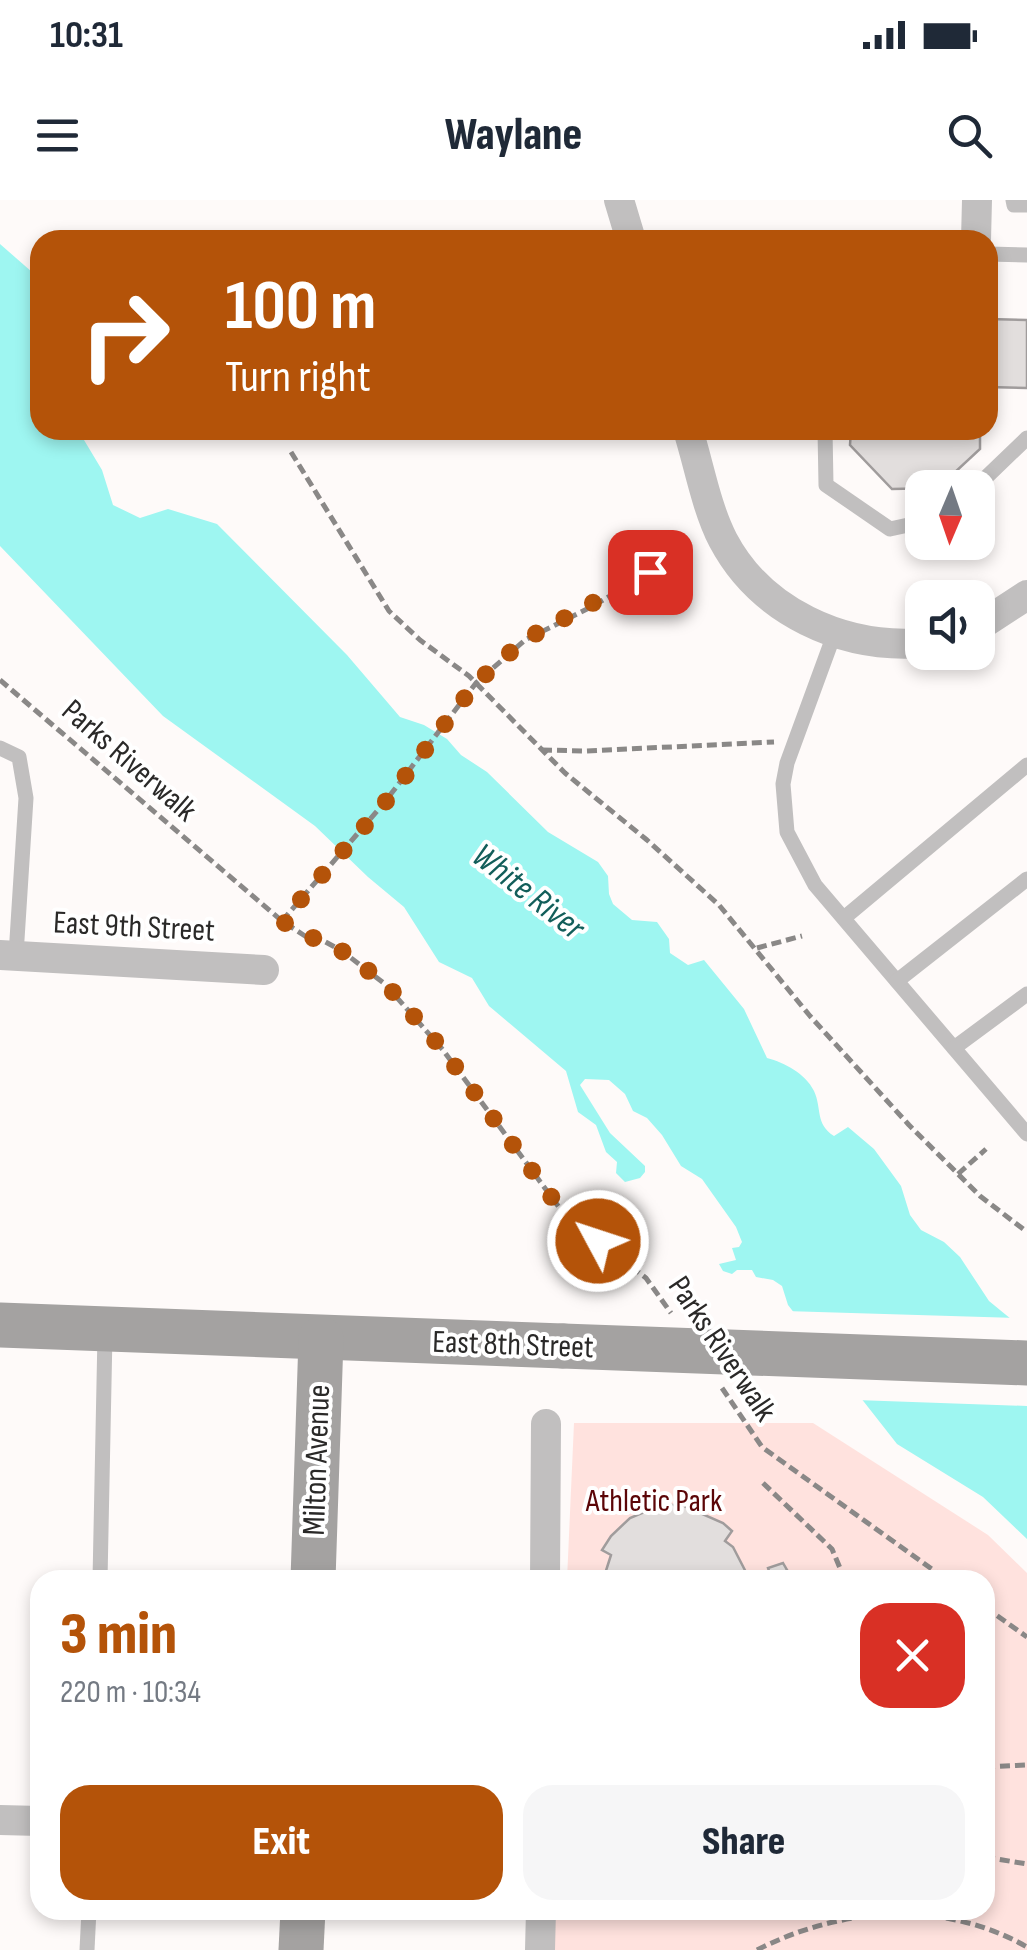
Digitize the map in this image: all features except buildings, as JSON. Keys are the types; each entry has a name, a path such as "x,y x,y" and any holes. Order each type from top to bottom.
{"main road":[{"name":"East 8th Street","path":"0,1325 1027,1363"},
{"name":"Milton Avenue","path":"313,1570 321,1339"},
{"path":"301,1950 302,1920"}],"street":[{"path":"619,200 627,230"},
{"path":"976,230 977,200"},
{"path":"691,440 716,518 734,558 769,597 790,612 863,642 905,643"},
{"path":"995,616 1027,596"},
{"name":"East 9th Street","path":"8,955 264,970"},
{"path":"545,1570 546,1424"},
{"path":"0,1820 30,1822"},
{"path":"540,1950 541,1920"}],"lane":[{"path":"1013,200 1014,204 1027,206"},
{"path":"998,254 1027,255"},
{"path":"994,470 1027,438"},
{"path":"825,440 826,485 890,529 905,526"},
{"path":"834,632 783,784 787,832 815,885 954,1048 1022,1116 1027,1134"},
{"path":"0,748 19,757 26,798 8,955"},
{"path":"844,918 1027,765"},
{"path":"897,981 1027,879"},
{"path":"954,1048 1027,994"},
{"path":"100,1570 106,1330"},
{"path":"87,1950 88,1920"}],"path":[{"path":"291,452 389,611 476,683 565,773 648,840 719,906 810,1016 958,1174 1027,1232"},
{"path":"282,921 384,804 476,683 524,640 679,555 716,518"},
{"name":"Parks Riverwalk","path":"0,680 282,921 305,936 342,951 386,984 443,1050 564,1214 646,1278 677,1323"},
{"path":"542,750 796,741"},
{"path":"757,948 802,936"},
{"path":"958,1174 986,1150"},
{"name":"Parks Riverwalk","path":"718,1382 762,1447 933,1570"},
{"path":"764,1483 832,1549 841,1570"},
{"path":"995,1614 1027,1638"},
{"path":"995,1767 1027,1765"},
{"path":"995,1859 1027,1864"},
{"path":"757,1950 849,1920"},
{"path":"957,1920 1027,1947"}],"green space":[{"name":"Athletic Park","path":"574,1423 813,1423 988,1535 1027,1573 1027,1950 553,1950 554,1920 995,1920 995,1570 567,1570"}],"water":[{"name":"White River","path":"0,244 30,270 30,440 84,440 102,470 113,505 140,518 168,509 217,524 347,655 400,717 447,739 548,832 598,862 608,876 613,904 632,920 657,922 669,939 670,953 688,965 704,960 744,1009 767,1058 794,1070 810,1085 828,1131 834,1136 848,1127 874,1149 901,1186 910,1215 921,1230 944,1242 960,1257 989,1301 1027,1332 1027,1539 983,1497 897,1444 788,1305 782,1286 756,1277 752,1270 732,1274 723,1271 719,1264 736,1260 732,1248 742,1242 736,1227 702,1179 681,1166 662,1135 647,1118 633,1111 625,1094 609,1080 585,1079 580,1085 610,1133 645,1166 640,1178 625,1182 616,1173 617,1162 606,1152 596,1125 578,1112 566,1071 489,1006 472,978 439,962 404,907 315,826 163,716 0,546"}],"pier":[{"path":"785,1311 1017,1318 1027,1326 1027,1406 856,1400"}],"route":[{"path":"598,1241 564,1214 443,1050 386,984 342,951 305,936 282,921 384,804 476,683 524,640 650,572"}]}
